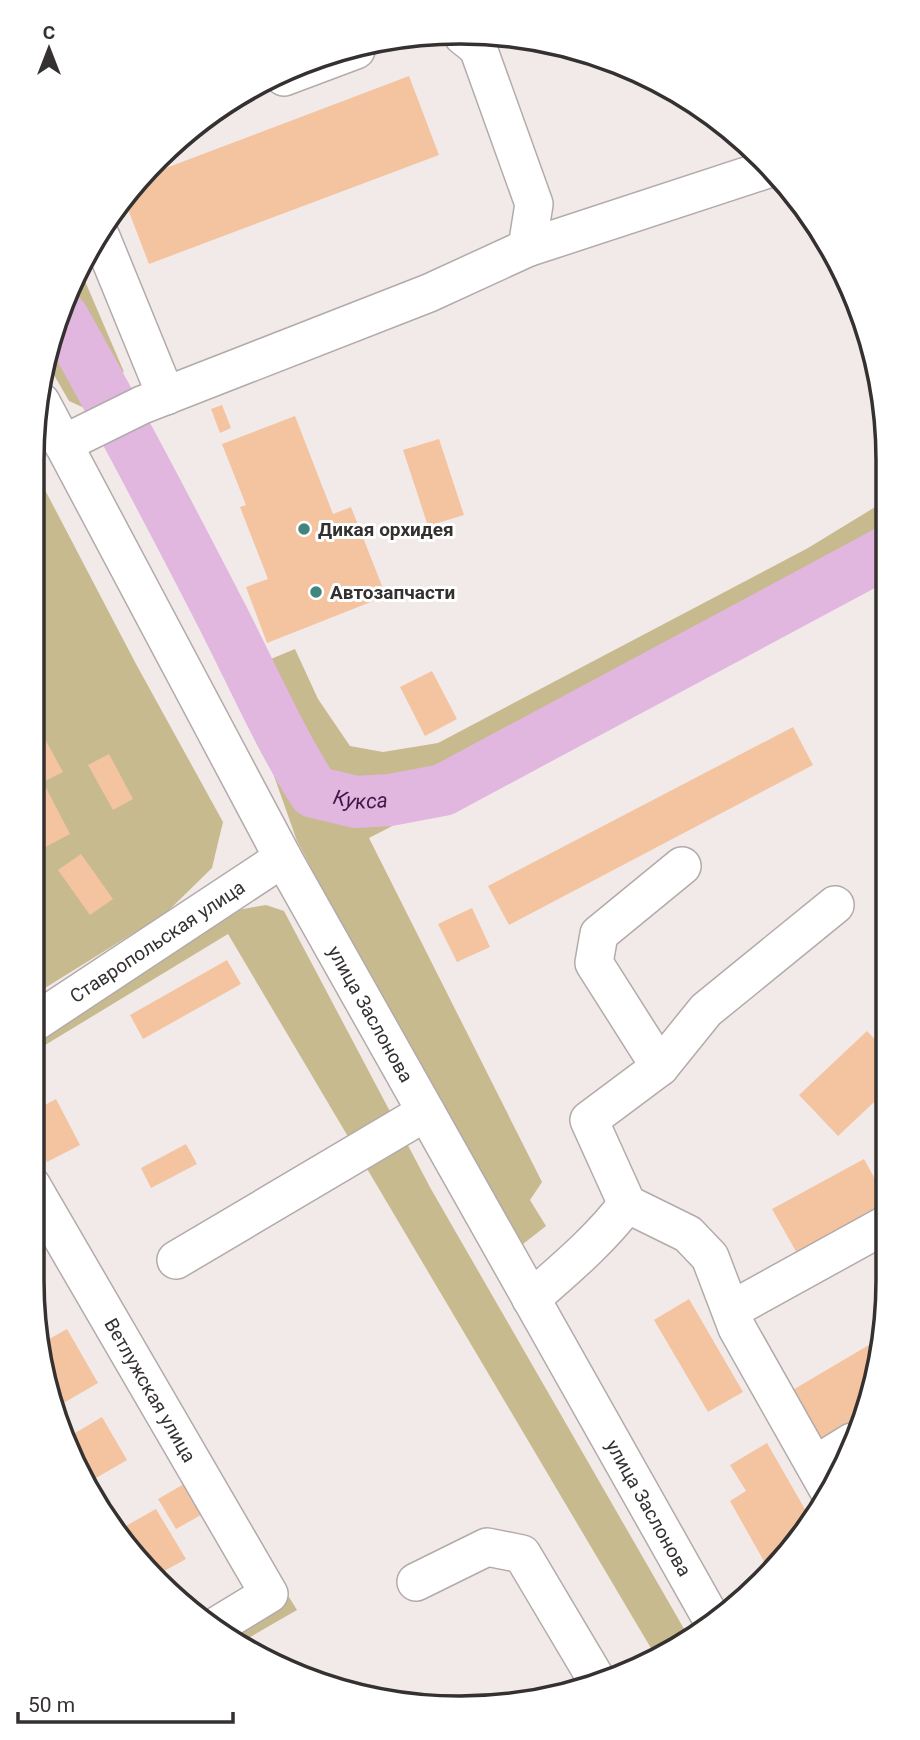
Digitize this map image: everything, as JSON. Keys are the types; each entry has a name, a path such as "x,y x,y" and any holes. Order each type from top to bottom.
{"street":[{"path":"474,45 478,48 534,204 527,248"},
{"path":"63,444 154,401 429,293 527,248 759,172"},
{"path":"104,246 154,401"},
{"name":"улица Заслонова","path":"47,413 283,858 708,1614"},
{"name":"Ставропольская улица","path":"44,1016 283,858"},
{"path":"660,1066 594,963 599,934 682,866"},
{"path":"822,1478 737,1328 710,1257 688,1234 627,1204 589,1120 660,1066 706,1010 835,905"},
{"path":"176,1259 426,1112"},
{"path":"531,1299 614,1221 627,1204"},
{"name":"Ветлужская улица","path":"44,1207 269,1594 223,1622"},
{"path":"731,1310 876,1230"},
{"path":"416,1582 487,1547 522,1554 593,1674"}],"shaded area":[{"path":"85,281 124,372 114,370 75,301"},
{"path":"62,339 100,406 91,411 69,401 53,374"},
{"path":"44,488 223,822 212,868 166,913 44,989"},
{"path":"876,506 876,542 644,670 444,773 373,789 334,784 303,750 261,663 295,649 318,699 350,746 383,752 438,743 808,548"},
{"path":"238,674 303,792 328,811 429,807 369,838 542,1182 530,1200 546,1226 523,1244 494,1214 297,841"},
{"path":"266,905 284,911 431,1189 685,1630 651,1649 228,934 44,1046 44,1027 231,911"},
{"path":"289,1597 297,1610 249,1638 233,1628"}],"building":[{"path":"409,76 439,155 149,264 128,210 163,169"},
{"path":"222,405 231,428 220,433 211,409"},
{"path":"295,416 333,514 351,507 386,596 267,643 246,587 268,579 240,507 246,505 222,444"},
{"path":"439,439 464,515 428,526 403,450"},
{"path":"432,671 457,719 425,736 400,687"},
{"path":"793,727 813,765 509,925 488,886"},
{"path":"44,737 63,772 44,782"},
{"path":"109,754 133,799 113,810 88,765"},
{"path":"44,784 70,834 44,848"},
{"path":"81,854 113,899 90,915 58,870"},
{"path":"472,908 490,947 457,962 438,924"},
{"path":"227,960 241,984 143,1039 130,1015"},
{"path":"867,1031 876,1040 876,1100 838,1136 799,1095"},
{"path":"56,1099 80,1145 47,1162 44,1156 44,1106"},
{"path":"186,1144 197,1164 151,1188 141,1168"},
{"path":"864,1159 876,1181 876,1213 798,1255 772,1209"},
{"path":"689,1299 743,1392 708,1412 654,1320"},
{"path":"67,1329 98,1383 63,1403 48,1340"},
{"path":"871,1344 851,1422 820,1440 791,1391"},
{"path":"102,1417 127,1460 95,1479 73,1434"},
{"path":"767,1443 806,1511 765,1563 730,1501 746,1491 730,1465"},
{"path":"184,1484 201,1515 176,1529 158,1499"},
{"path":"156,1509 186,1559 164,1571 125,1526"}],"waterway":[{"name":"Кукса","path":"67,324 314,792 356,802 390,800 443,790 876,558"}],"place":[{"name":"Дикая орхидея","path":"304,529"},
{"name":"Автозапчасти","path":"316,592"}]}
